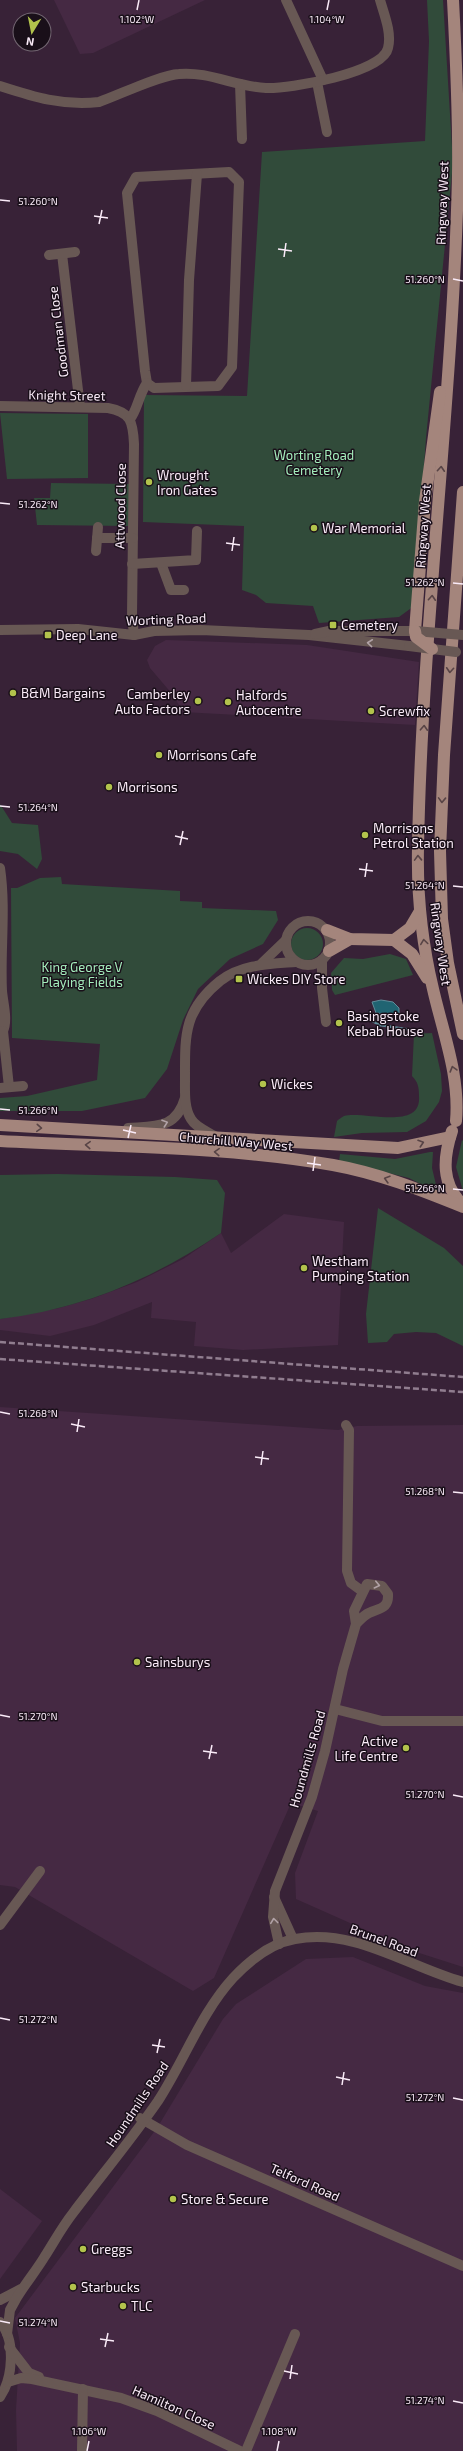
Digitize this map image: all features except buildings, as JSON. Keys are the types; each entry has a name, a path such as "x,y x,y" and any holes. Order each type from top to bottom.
{"main road":[{"name":"Ringway West","path":"453,0 458,175 453,291 425,701 418,850 420,911 432,988 455,1074 458,1098 459,1119 450,1137 445,1154 446,1177 455,1198 463,1206"},
{"path":"432,649 416,637 415,631 425,501 453,291"},
{"name":"Ringway West","path":"463,492 444,755 440,851 442,919 448,963 463,1034"},
{"path":"394,940 410,928 420,911"},
{"path":"327,930 350,939 394,940 412,954 432,988"},
{"path":"326,955 350,939"},
{"name":"Churchill Way West","path":"0,1125 113,1130 219,1138 398,1148 450,1137"},
{"name":"Churchill Way West","path":"0,1141 237,1153 333,1165 399,1183 463,1206"}],"street":[{"path":"286,0 320,81 327,132"},
{"path":"0,86 45,100 86,103 99,102 179,74 202,75 240,84 266,88 320,81 359,69 382,59 388,48 389,36 380,0"},
{"path":"240,84 242,139"},
{"path":"130,419 134,414 139,395 147,383 127,193 136,177 229,172 239,182 232,368 218,386 154,388 147,383"},
{"path":"186,386 190,280 197,174"},
{"path":"49,255 75,252"},
{"name":"Goodman Close","path":"62,254 80,406"},
{"name":"Knight Street","path":"0,406 80,406 120,410 130,419"},
{"name":"Attwood Close","path":"130,419 134,431 132,564 134,635"},
{"path":"96,551 98,527"},
{"path":"132,564 196,560 197,532"},
{"path":"97,538 133,538"},
{"path":"161,563 171,590 184,590"},
{"name":"Worting Road","path":"0,630 78,629 134,635 154,631 201,630 309,635 463,652"},
{"name":"Worting Road","path":"309,635 329,631 415,631 463,635"},
{"path":"0,868 1,987 5,1022 1,1032 5,1087 23,1086"},
{"path":"296,962 288,953 286,940 288,933 299,922 316,922 327,930 330,938 326,955 322,988 326,1022"},
{"path":"262,963 286,940"},
{"path":"113,1130 167,1123 182,1109 185,1098 185,1035 193,1012 206,994 222,980 238,971 262,963 296,962 307,965 315,964 326,955"},
{"path":"307,965 322,988"},
{"path":"185,1098 191,1119 197,1126 219,1138"},
{"path":"346,1425 349,1430 347,1571 351,1583 362,1591 367,1584 382,1586 388,1594 388,1601 384,1608 368,1613 356,1624"},
{"name":"Houndmills Road","path":"279,1944 273,1917 274,1897 277,1885 312,1797 335,1709 343,1669 356,1624 354,1611 362,1591"},
{"path":"335,1709 382,1721 424,1723 463,1721"},
{"path":"0,1925 40,1871"},
{"path":"274,1897 293,1939"},
{"name":"Brunel Road","path":"293,1939 324,1936 356,1941 436,1974 463,1982"},
{"name":"Houndmills Road","path":"7,2334 10,2310 23,2288 72,2214 142,2119 225,1989 253,1960 279,1944 293,1939"},
{"name":"Telford Road","path":"142,2119 186,2145 463,2266"},
{"name":"Houndmills Road","path":"0,2300 23,2288"},
{"path":"0,2322 7,2334 11,2369 8,2382 0,2397"},
{"path":"246,2451 295,2334"},
{"name":"Hamilton Close","path":"9,2347 29,2373 48,2381"},
{"name":"Hamilton Close","path":"8,2382 21,2378 48,2381 121,2398 157,2411 240,2451"},
{"path":"82,2451 83,2389"}],"shaded area":[{"path":"54,0 205,0 93,53 80,54"},
{"path":"166,640 307,645 419,662 415,725 183,712 173,695 150,668 147,660 155,646"},
{"path":"284,1214 344,1222 338,1345 243,1350 194,1346 196,1322 151,1318 152,1302 94,1325 50,1336 0,1330 0,1319 59,1308 91,1299 137,1282 183,1259 221,1233 231,1253"},
{"path":"0,1407 338,1430 357,1426 463,1425 463,1967 413,1951 296,1899 295,1873 318,1811 291,1803 214,1978 193,1991 15,1887 0,1885"},
{"path":"353,1957 425,1986 463,1993 463,2451 17,2451 16,2410 20,2343 15,2318 157,2128 223,2019 236,2004 306,1959"},
{"path":"0,2189 42,2221 0,2279"}],"green space":[{"name":"Worting Road Cemetery","path":"427,0 443,0 453,163 426,438 414,606 399,617 319,623 313,606 266,603 256,595 242,590 244,526 143,522 144,395 247,396 262,152 425,141 429,41"},
{"path":"0,413 88,414 88,478 7,479"},
{"path":"51,483 130,484 129,526 37,525 34,498 50,498"},
{"path":"0,804 12,823 38,825 42,859 37,869 18,854 0,851"},
{"name":"King George V Playing Fields","path":"61,877 62,884 180,891 180,901 202,902 202,908 276,911 278,920 263,944 230,959 198,989 183,1020 167,1069 145,1098 82,1111 0,1111 0,1098 27,1096 97,1080 100,1044 12,1038 11,888 17,888 40,878"},
{"path":"307,928 313,929 320,935 323,944 322,950 316,957 307,960 301,959 294,953 291,944 292,938 298,931"},
{"path":"390,954 406,959 413,975 335,995 332,990 331,973 344,958 363,959"},
{"path":"432,1033 441,1074 442,1091 439,1102 426,1121 407,1132 362,1133 334,1137 337,1121 344,1116 401,1117 411,1113 417,1107 419,1096 418,1087 416,1080 412,1076 414,1034"},
{"path":"462,1140 463,1141 463,1191 456,1167"},
{"path":"433,1152 432,1168 438,1193 409,1178 339,1161 340,1154 395,1159"},
{"path":"57,1174 175,1177 217,1180 225,1193 221,1233 169,1264 116,1290 60,1308 0,1319 0,1175"},
{"path":"378,1208 444,1248 463,1266 463,1346 436,1333 416,1332 394,1334 387,1342 368,1343 366,1314"}],"water":[{"path":"381,1000 393,1002 399,1008 399,1016 376,1013 372,1002"}],"waterway":[{"path":"380,1025 382,1015"},
{"path":"368,1019 380,1025 423,1032"}],"railway":[{"path":"0,1342 463,1377"},
{"path":"0,1359 463,1392"}],"place":[{"name":"Wrought Iron Gates","path":"149,482"},
{"name":"War Memorial","path":"314,528"},
{"name":"Cemetery","path":"333,625"},
{"name":"Deep Lane","path":"48,635"},
{"name":"B&M Bargains","path":"13,693"},
{"name":"Camberley Auto Factors","path":"198,701"},
{"name":"Halfords Autocentre","path":"228,702"},
{"name":"Screwfix","path":"371,711"},
{"name":"Morrisons Cafe","path":"159,755"},
{"name":"Morrisons","path":"109,787"},
{"name":"Morrisons Petrol Station","path":"365,835"},
{"name":"Wickes DIY Store","path":"239,979"},
{"name":"Basingstoke Kebab House","path":"339,1023"},
{"name":"Wickes","path":"263,1084"},
{"name":"Westham Pumping Station","path":"304,1268"},
{"name":"Sainsburys","path":"137,1662"},
{"name":"Active Life Centre","path":"406,1748"},
{"name":"Store & Secure","path":"173,2199"},
{"name":"Greggs","path":"83,2249"},
{"name":"Starbucks","path":"73,2287"},
{"name":"TLC","path":"123,2306"}]}
